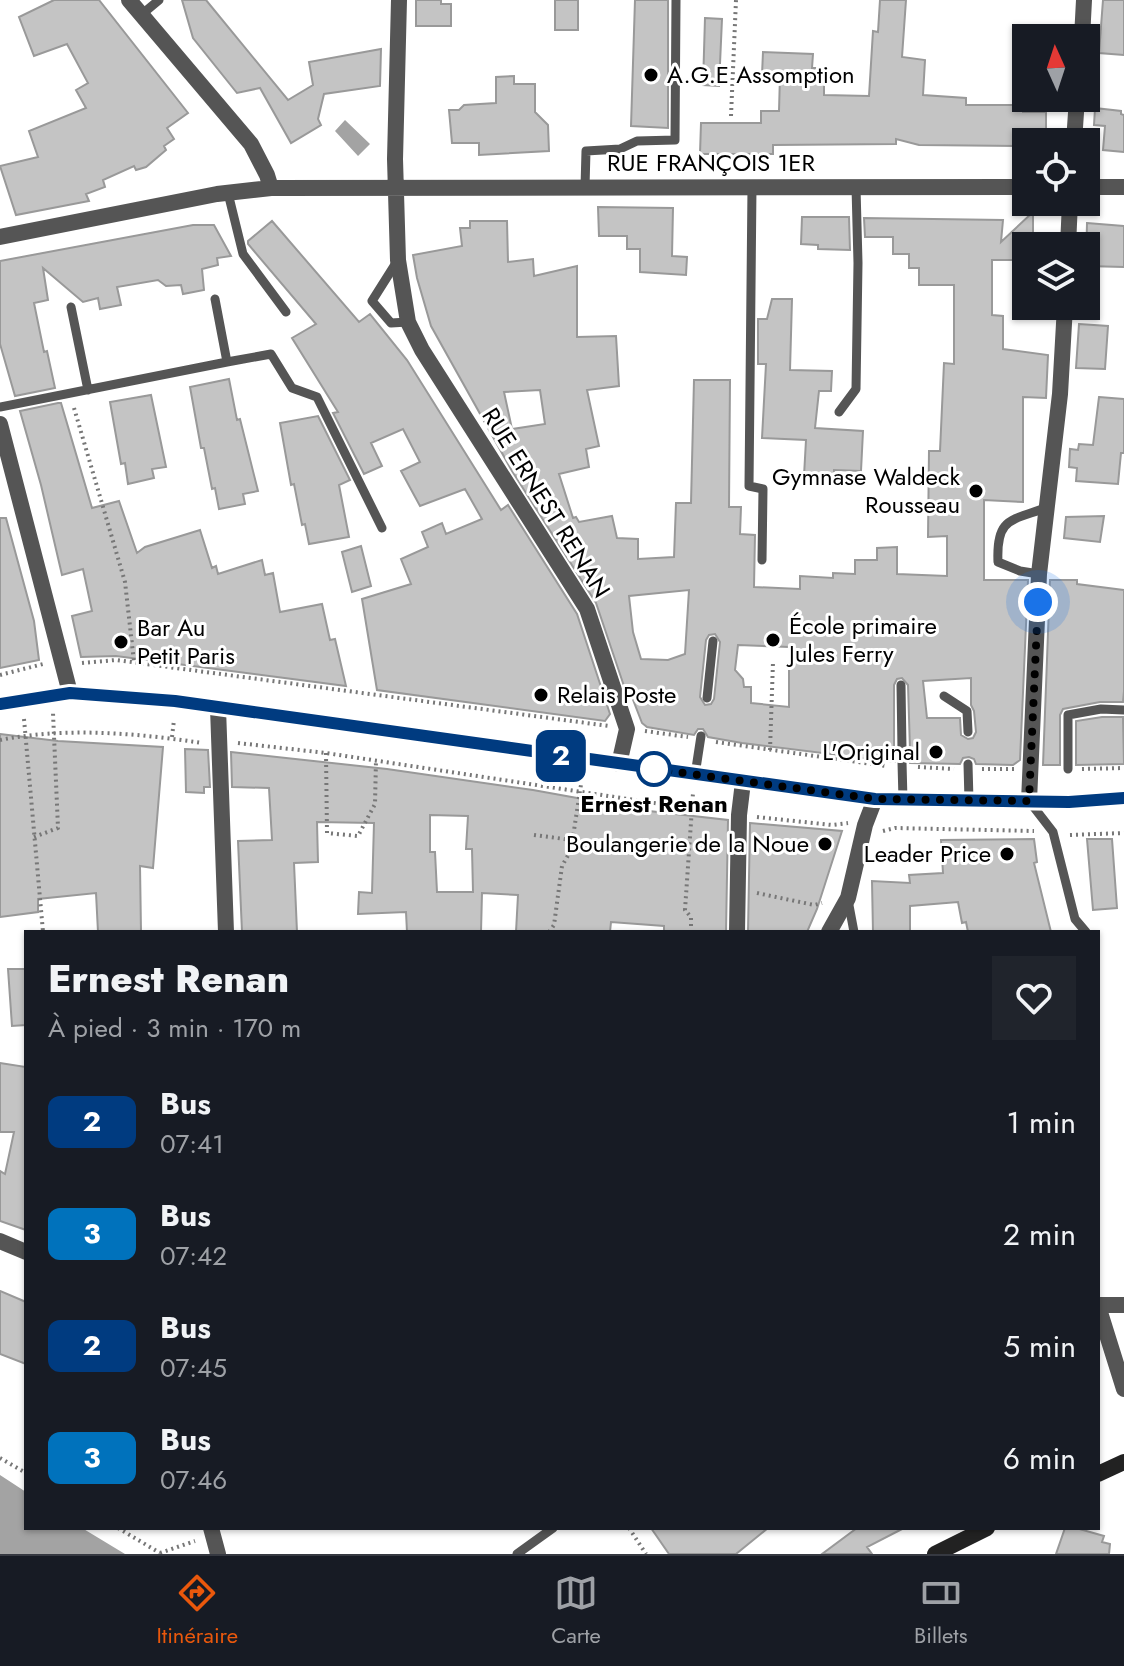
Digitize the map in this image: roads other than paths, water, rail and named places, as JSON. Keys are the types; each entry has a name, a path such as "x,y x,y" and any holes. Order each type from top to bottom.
{"main road":[{"path":"0,704 70,693 175,701 875,799 1069,802 1124,798"},
{"path":"1100,1473 1124,1462"},
{"path":"935,1554 983,1530"}],"street":[{"path":"0,237 228,193 271,188 251,144 129,0"},
{"name":"RUE ERNEST RENAN","path":"399,0 395,187 398,260 408,322 422,350 587,609 627,729 619,764"},
{"path":"1083,24 1084,0"},
{"name":"RUE FRANÇOIS 1ER","path":"271,188 1012,187"},
{"path":"1100,187 1124,187"},
{"path":"1029,801 1039,574 1060,394 1064,320"},
{"path":"0,424 70,693"},
{"path":"218,708 226,930"},
{"path":"737,930 739,815 743,782"},
{"path":"830,930 848,898 865,825 875,799"},
{"path":"0,1241 24,1251"},
{"path":"1100,1306 1124,1305"},
{"path":"1100,1312 1124,1389"},
{"path":"212,1531 218,1554"}],"lane":[{"path":"141,15 159,0"},
{"path":"585,187 586,151 620,149 637,141 675,140 676,0"},
{"path":"752,187 749,486 763,489 762,560"},
{"path":"839,412 856,389 856,187"},
{"path":"228,193 243,254 286,312"},
{"path":"398,260 372,301 391,323 408,322"},
{"path":"215,299 227,362"},
{"path":"71,307 88,390"},
{"path":"0,407 271,354 292,388 317,397 382,528"},
{"path":"1039,574 1020,571 998,562 997,538 1007,522 1048,507"},
{"path":"707,698 713,641"},
{"path":"901,685 902,750"},
{"path":"944,696 967,711 968,732"},
{"path":"1068,769 1068,715 1101,709 1124,710"},
{"path":"695,775 701,738"},
{"path":"902,765 903,800"},
{"path":"968,766 969,801"},
{"path":"1029,801 1053,832 1075,919 1084,930"},
{"path":"848,898 854,930"},
{"path":"517,1554 550,1530"}],"place":[{"name":"A.G.E Assomption","path":"651,75"},
{"name":"Gymnase Waldeck Rousseau","path":"976,491"},
{"name":"École primaire Jules Ferry","path":"773,640"},
{"name":"Bar Au Petit Paris","path":"121,642"},
{"name":"Relais Poste","path":"541,695"},
{"name":"L'Original","path":"936,752"},
{"name":"Ernest Renan","path":"654,769"},
{"name":"Boulangerie de la Noue","path":"825,844"},
{"name":"Leader Price","path":"1007,854"}]}
